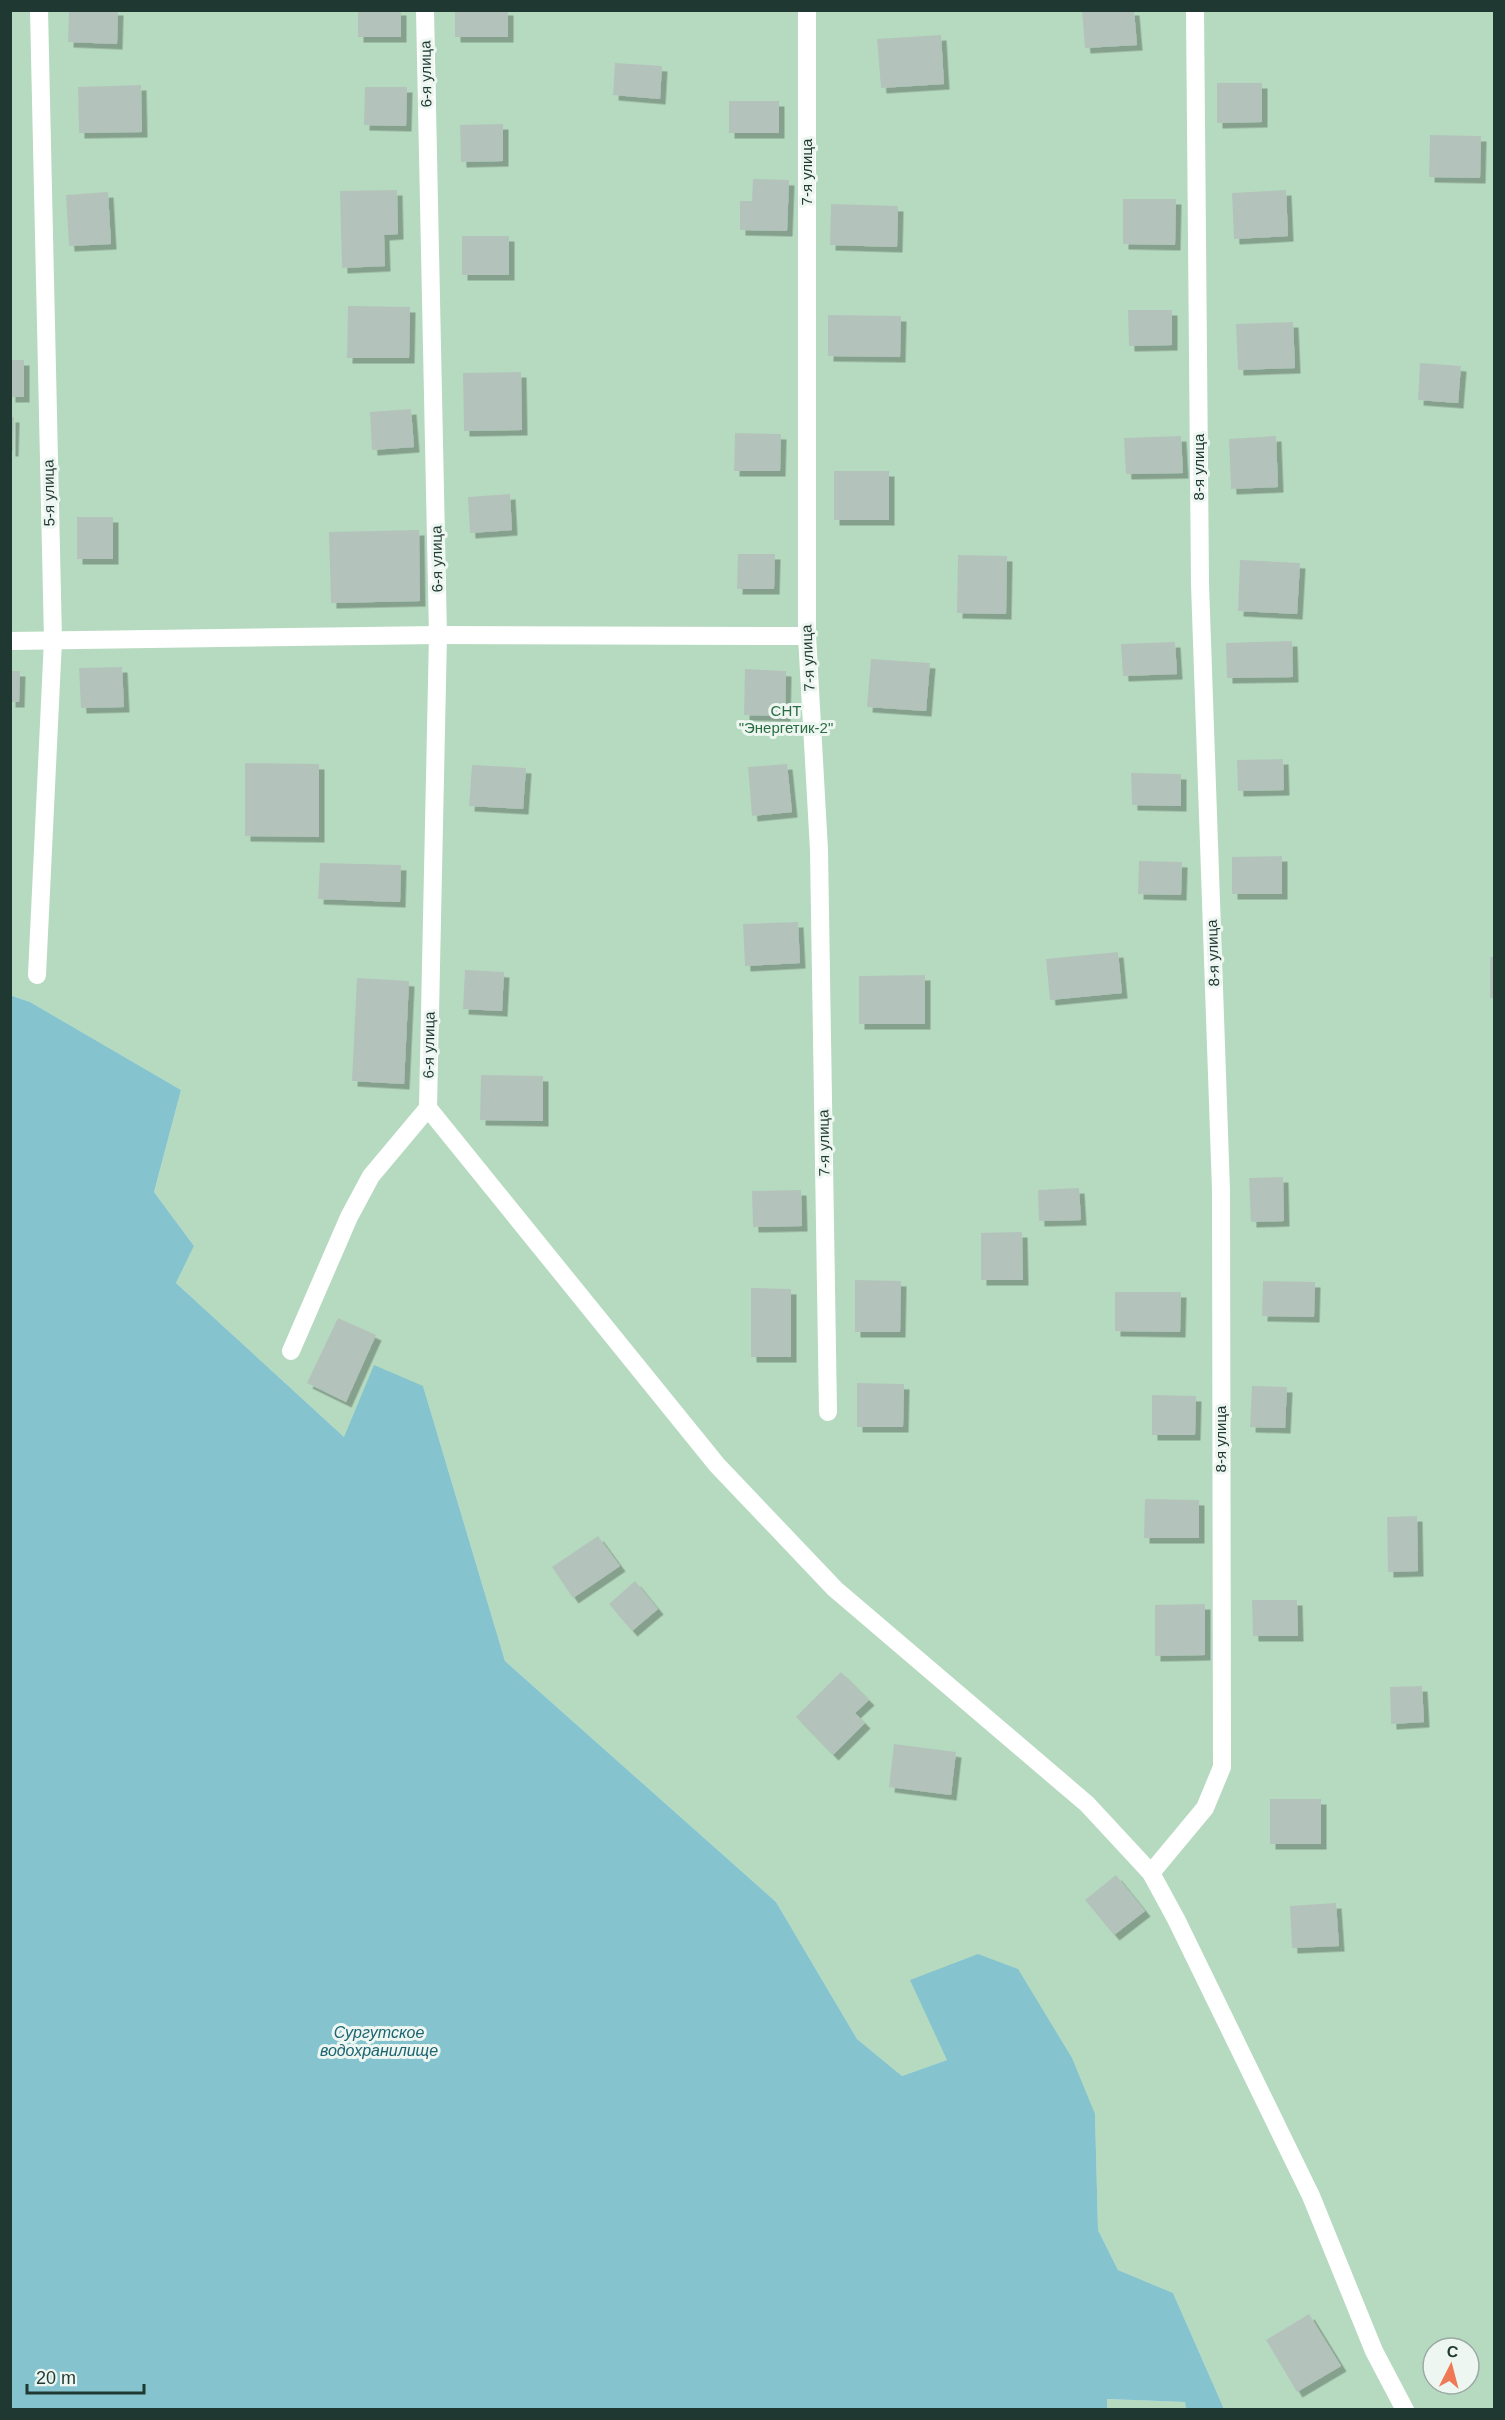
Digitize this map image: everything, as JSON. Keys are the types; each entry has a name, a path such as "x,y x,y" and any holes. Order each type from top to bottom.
{"street":[{"name":"5-я улица","path":"38,975 52,640 39,10"},
{"name":"6-я улица","path":"424,10 438,635 428,1108"},
{"name":"7-я улица","path":"807,10 807,636 819,850 828,1412"},
{"name":"8-я улица","path":"1151,1873 1205,1808 1222,1767 1221,1190 1200,584 1195,10"},
{"path":"10,641 438,635 807,636"},
{"path":"291,1351 348,1217 371,1176 428,1108 717,1465 746,1496 836,1589 1087,1804 1151,1873 1176,1919 1311,2196 1374,2351 1405,2409"}],"green space":[{"name":"СHТ \"Энергетик-2\"","path":"10,11 1494,11 1494,2409 1224,2409 1173,2293 1118,2270 1098,2230 1095,2114 947,2060 902,2076 857,2039 776,1902 505,1661 423,1386 344,1437 176,1283 194,1246 154,1192 181,1090 30,1002 11,995"},
{"path":"1106,2399 1185,2402 1186,2409 1107,2409"}],"water":[{"name":"Сургутское водохранилище","path":"10,995 30,1002 181,1090 154,1192 194,1246 176,1283 344,1437 374,1365 423,1386 505,1661 776,1902 857,2039 902,2076 947,2060 910,1980 978,1954 1018,1969 1072,2058 1095,2114 1098,2230 1118,2270 1173,2293 1224,2409 1186,2409 1185,2402 1107,2399 1107,2410 11,2409"}],"building":[{"path":"69,10 118,10 117,44 68,42"},
{"path":"358,10 401,10 401,37 358,37"},
{"path":"455,10 508,10 508,37 455,37"},
{"path":"1082,10 1134,10 1137,45 1085,48"},
{"path":"941,35 944,84 881,88 877,39"},
{"path":"615,63 662,66 660,99 613,95"},
{"path":"1217,83 1262,83 1262,122 1217,123"},
{"path":"141,85 142,132 79,133 78,87"},
{"path":"365,87 407,87 406,126 364,125"},
{"path":"729,101 779,101 779,133 729,133"},
{"path":"503,124 503,161 461,162 460,125"},
{"path":"1430,135 1481,136 1480,178 1429,177"},
{"path":"753,179 789,180 787,231 740,230 740,201 752,201"},
{"path":"397,190 398,234 384,235 385,266 342,268 340,191"},
{"path":"1286,190 1288,236 1234,239 1232,193"},
{"path":"108,192 111,244 69,246 66,195"},
{"path":"1123,199 1176,199 1175,245 1123,244"},
{"path":"831,204 898,206 897,247 830,245"},
{"path":"462,236 509,236 509,275 462,275"},
{"path":"348,306 410,307 409,358 347,358"},
{"path":"1128,310 1172,310 1172,345 1129,346"},
{"path":"828,315 901,316 900,357 828,356"},
{"path":"1293,322 1295,368 1238,370 1236,324"},
{"path":"10,360 24,360 24,397 10,397"},
{"path":"1420,363 1461,366 1458,403 1418,400"},
{"path":"521,372 522,430 464,431 463,373"},
{"path":"411,409 414,447 372,450 370,412"},
{"path":"10,417 14,417 13,451 10,451"},
{"path":"735,433 781,434 780,471 734,471"},
{"path":"1181,436 1183,473 1126,474 1124,438"},
{"path":"1276,436 1278,487 1231,489 1229,439"},
{"path":"834,471 889,471 889,520 834,520"},
{"path":"510,494 512,530 470,533 468,497"},
{"path":"77,517 113,517 113,559 77,559"},
{"path":"419,530 420,601 331,603 329,532"},
{"path":"738,554 775,554 774,589 737,589"},
{"path":"958,555 1007,556 1006,614 957,613"},
{"path":"1240,560 1300,563 1297,614 1238,611"},
{"path":"1292,641 1293,677 1227,678 1226,643"},
{"path":"1175,642 1177,674 1123,676 1121,644"},
{"path":"871,659 930,663 926,711 867,707"},
{"path":"122,667 124,707 81,708 79,668"},
{"path":"745,669 786,671 785,716 744,715"},
{"path":"10,671 20,671 19,702 10,702"},
{"path":"1283,759 1284,790 1238,791 1237,760"},
{"path":"245,763 319,764 319,837 245,836"},
{"path":"787,764 792,812 752,816 748,767"},
{"path":"472,765 526,768 523,809 469,806"},
{"path":"1131,773 1181,774 1181,806 1132,805"},
{"path":"1282,856 1282,894 1232,894 1232,857"},
{"path":"1139,861 1182,862 1181,895 1138,894"},
{"path":"320,863 401,865 400,902 318,899"},
{"path":"798,922 800,963 745,966 743,924"},
{"path":"1118,952 1122,993 1050,1000 1046,959"},
{"path":"1490,957 1494,957 1494,998 1490,998"},
{"path":"465,970 504,972 502,1011 463,1009"},
{"path":"925,975 925,1024 859,1024 859,976"},
{"path":"357,978 409,981 404,1084 352,1081"},
{"path":"481,1075 543,1076 543,1121 480,1120"},
{"path":"1283,1177 1284,1221 1251,1222 1249,1178"},
{"path":"1079,1188 1081,1220 1039,1221 1038,1190"},
{"path":"801,1190 802,1226 753,1227 752,1191"},
{"path":"1022,1232 1023,1280 981,1280 981,1233"},
{"path":"855,1280 901,1281 900,1332 855,1332"},
{"path":"1263,1281 1315,1282 1314,1317 1262,1316"},
{"path":"751,1288 791,1289 791,1357 751,1357"},
{"path":"1115,1292 1181,1292 1180,1332 1115,1331"},
{"path":"338,1318 376,1335 346,1402 307,1383"},
{"path":"857,1383 904,1384 903,1427 857,1427"},
{"path":"1252,1386 1287,1387 1285,1428 1250,1427"},
{"path":"1152,1395 1196,1396 1195,1435 1152,1435"},
{"path":"1145,1499 1199,1500 1199,1538 1144,1538"},
{"path":"1417,1516 1418,1571 1388,1572 1387,1517"},
{"path":"598,1536 620,1566 573,1598 552,1567"},
{"path":"635,1581 658,1609 632,1631 609,1604"},
{"path":"1252,1600 1297,1600 1298,1636 1253,1636"},
{"path":"1205,1604 1205,1655 1155,1656 1155,1605"},
{"path":"841,1672 869,1700 855,1713 865,1723 833,1755 796,1717"},
{"path":"1422,1686 1424,1722 1391,1724 1390,1687"},
{"path":"894,1744 956,1752 951,1795 889,1787"},
{"path":"1270,1799 1321,1799 1321,1844 1270,1844"},
{"path":"1116,1875 1145,1911 1114,1935 1085,1900"},
{"path":"1336,1903 1339,1946 1292,1948 1290,1906"},
{"path":"1309,2314 1341,2366 1297,2392 1266,2340"}]}
